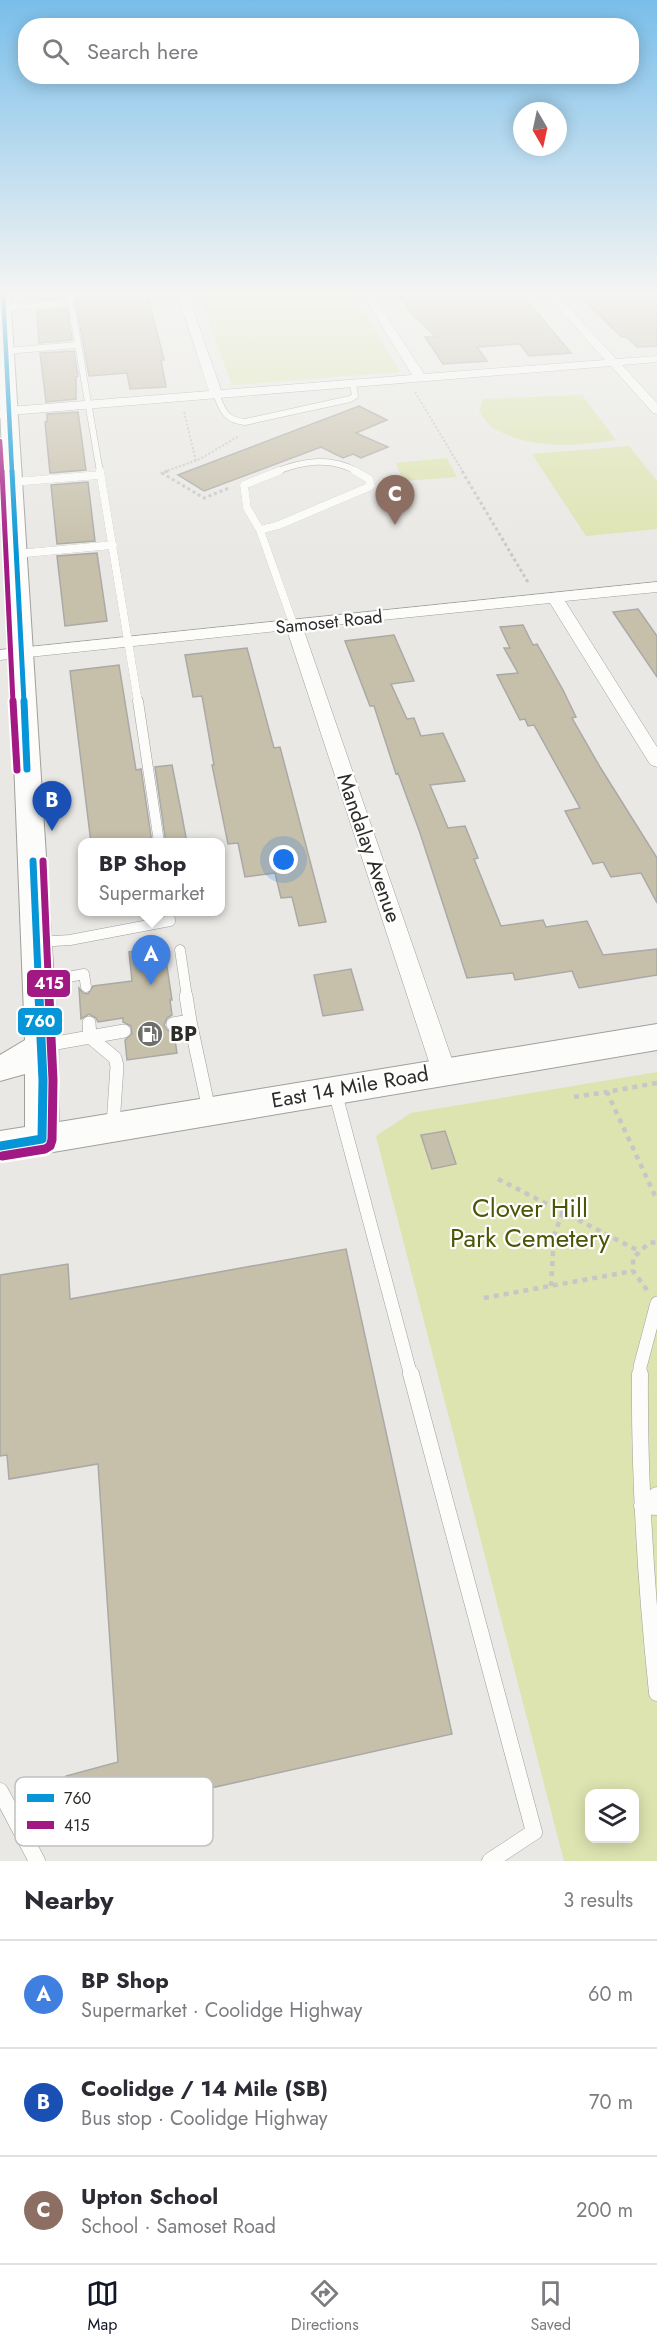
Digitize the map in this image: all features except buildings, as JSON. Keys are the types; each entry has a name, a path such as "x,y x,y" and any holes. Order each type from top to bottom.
{"main road":[{"path":"5,379 3,412 13,483 7,521 16,554 11,654 24,711 42,1045 42,1139"},
{"path":"0,702 12,704 24,711"},
{"name":"East 14 Mile Road","path":"0,1146 657,1036"},
{"path":"0,1068 21,1060 42,1045"}],"street":[{"path":"211,379 216,394"},
{"path":"3,412 216,394 447,379"},
{"path":"629,379 657,410"},
{"name":"Samoset Road","path":"11,654 657,586"},
{"path":"555,598 657,761"},
{"name":"Mandalay Avenue","path":"294,626 444,1071"}],"lane":[{"path":"82,379 113,545 158,838"},
{"path":"216,394 225,417 245,422 350,399 355,396 356,392 353,384"},
{"path":"260,530 279,525 371,486 369,479 323,459 304,460 244,485 247,508 260,530 294,626"},
{"path":"13,483 100,475"},
{"path":"16,554 113,545"},
{"path":"37,942 70,940 170,921 169,916"},
{"path":"180,950 190,1021 210,1110"},
{"path":"38,983 84,974 86,987"},
{"path":"173,1023 190,1021"},
{"path":"89,1023 90,1037 115,1058 117,1066 113,1127"},
{"path":"42,1045 124,1031"},
{"path":"335,1089 534,1832 490,1861"},
{"path":"654,1298 640,1366 639,1449 649,1507 644,1562 657,1694"},
{"path":"649,1507 657,1495"},
{"path":"0,1791 15,1819"},
{"path":"29,1846 37,1861"}],"path":[{"path":"416,382 532,590"},
{"path":"182,405 196,460"},
{"path":"233,487 204,498 162,473 196,460 248,431"},
{"path":"574,1097 657,1083"},
{"path":"607,1092 657,1200"},
{"path":"498,1179 639,1251"},
{"path":"551,1286 554,1235 563,1212"},
{"path":"654,1298 633,1271 633,1258 649,1243 657,1242"},
{"path":"484,1298 633,1271"}],"green space":[{"path":"230,379 312,379 232,385"},
{"path":"582,395 616,440 554,445 524,440 493,428 479,412 483,399"},
{"path":"629,446 657,481 657,529 586,536 532,454"},
{"path":"447,458 457,477 403,481 396,463"},
{"name":"Clover Hill Park Cemetery","path":"657,1072 657,1861 564,1861 376,1136 411,1113"}],"transit line":[{"name":"760","path":"7,379 27,769"},
{"name":"415","path":"0,441 17,770"},
{"name":"760","path":"0,1146 42,1139 43,1080 33,861"},
{"name":"415","path":"2,1156 45,1149 50,1146 52,1140 53,1080 43,861"}],"place":[{"name":"Upton School","path":"395,525"},
{"name":"Coolidge / 14 Mile (SB)","path":"52,831"},
{"name":"BP Shop","path":"151,985"},
{"name":"BP","path":"150,1034"}]}
